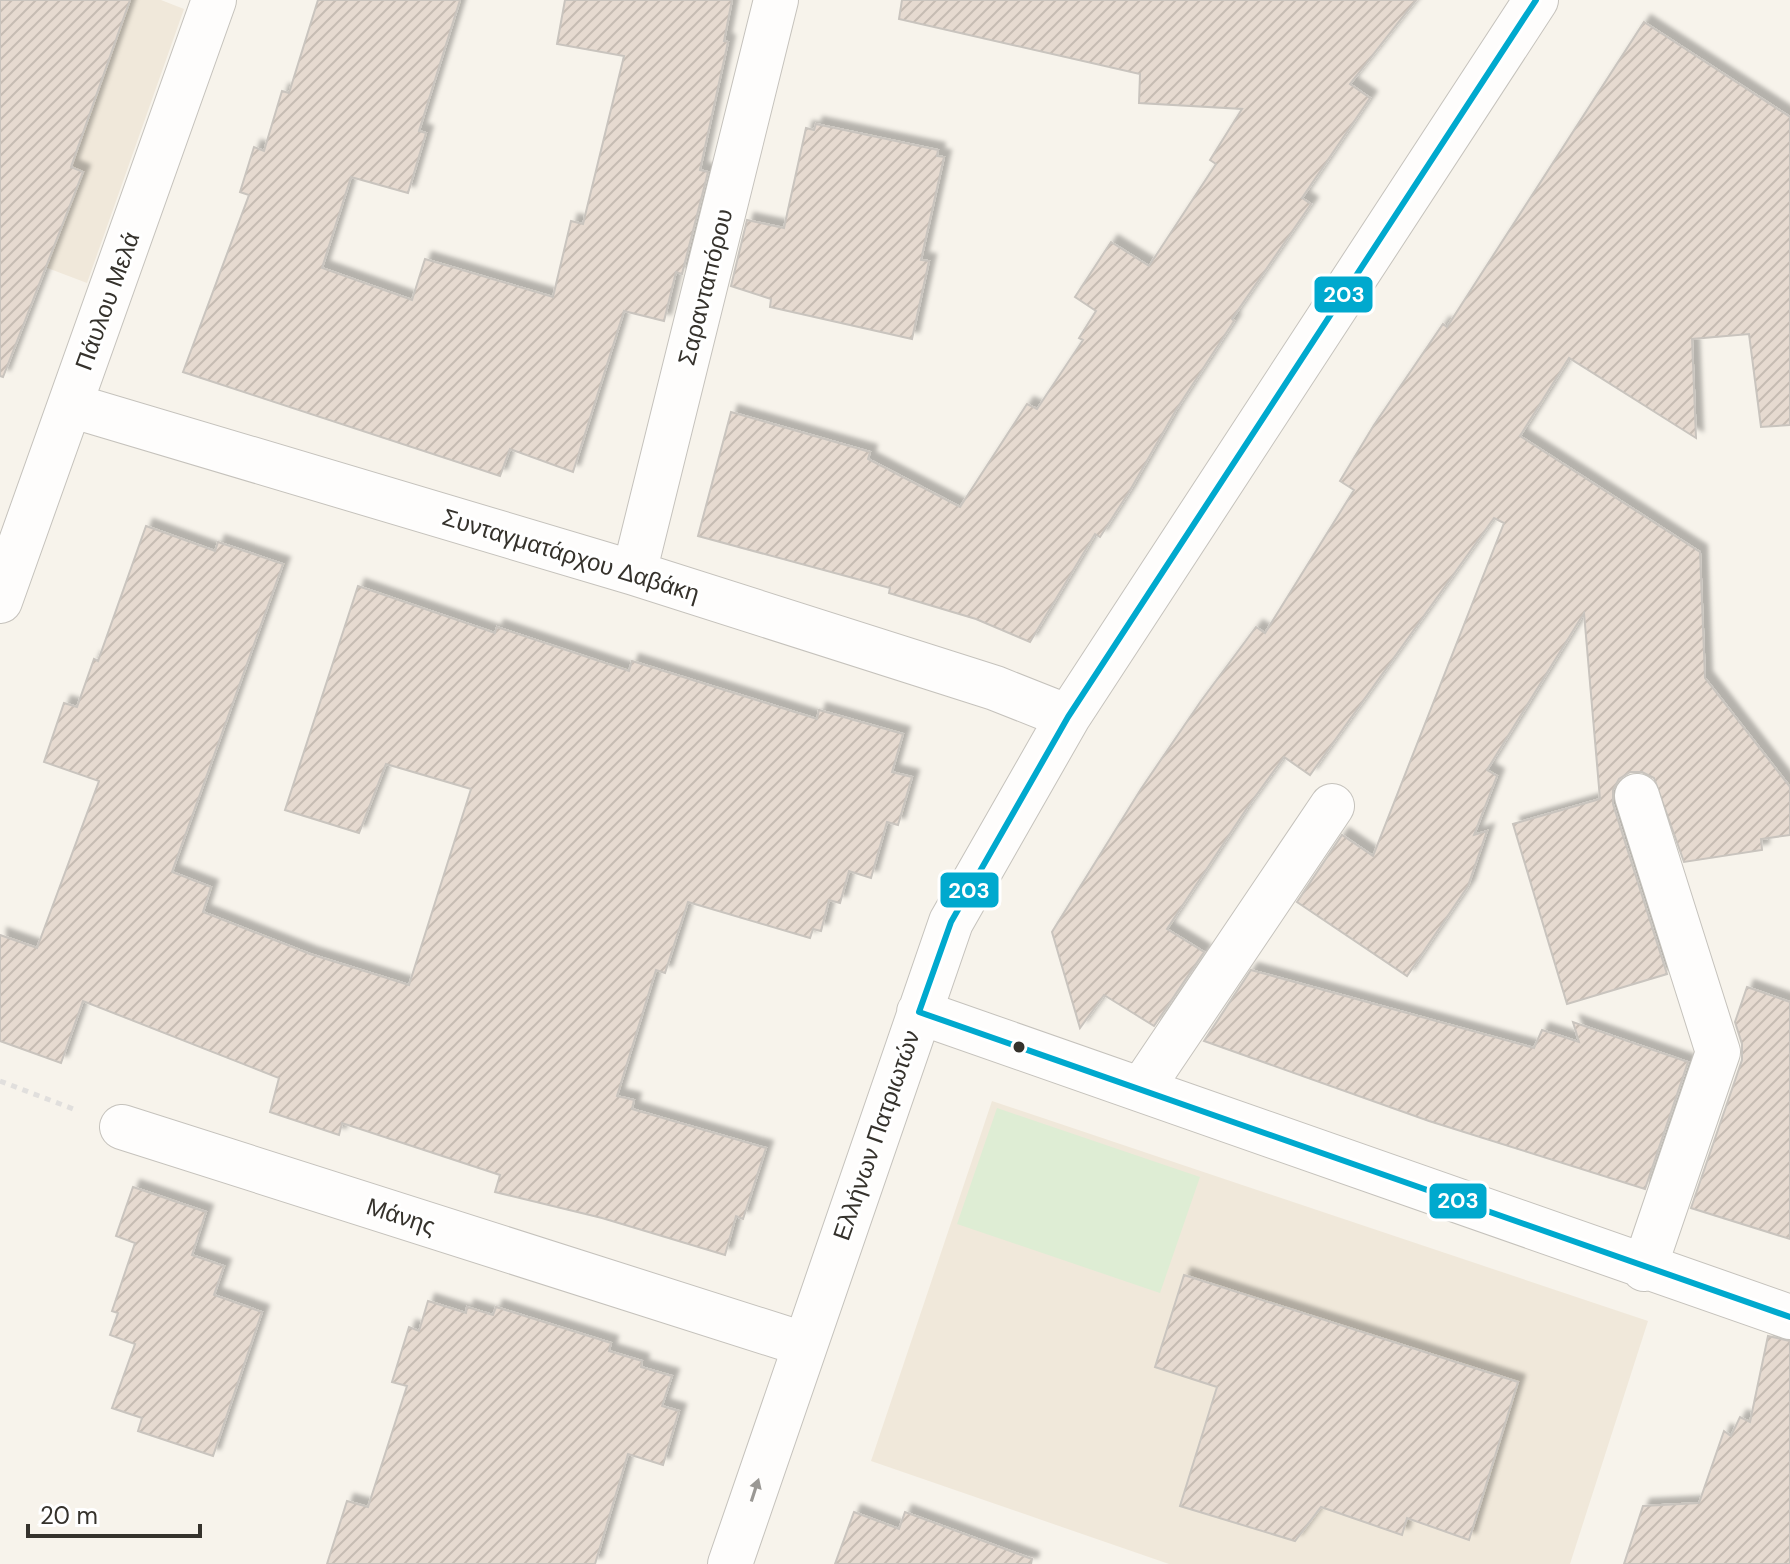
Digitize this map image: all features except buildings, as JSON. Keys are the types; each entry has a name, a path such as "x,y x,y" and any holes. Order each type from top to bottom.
{"street":[{"name":"Πάυλου Μελά","path":"0,601 214,0"},
{"name":"Σαρανταπόρου","path":"634,573 776,0"},
{"name":"Ελλήνων Πατριωτών","path":"730,1564 803,1344 951,922 1068,717 1536,0"},
{"name":"Συνταγματάρχου Δαβάκη","path":"70,405 634,573 995,688 1068,717"},
{"path":"1637,796 1718,1052 1644,1269"},
{"path":"1142,1088 1332,806"},
{"path":"919,1012 1142,1088 1644,1269 1790,1317"},
{"name":"Μάνης","path":"122,1127 803,1344"}],"path":[{"path":"0,1081 122,1127"}],"shaded area":[{"path":"0,0 161,0 184,9 87,283 0,250"},
{"path":"992,1101 1648,1321 1570,1564 1169,1564 871,1461"}],"green space":[{"path":"997,1108 1200,1177 1160,1293 957,1224"}],"transit line":[{"name":"203","path":"1536,0 1068,717 951,922 919,1012 1790,1317"}]}
